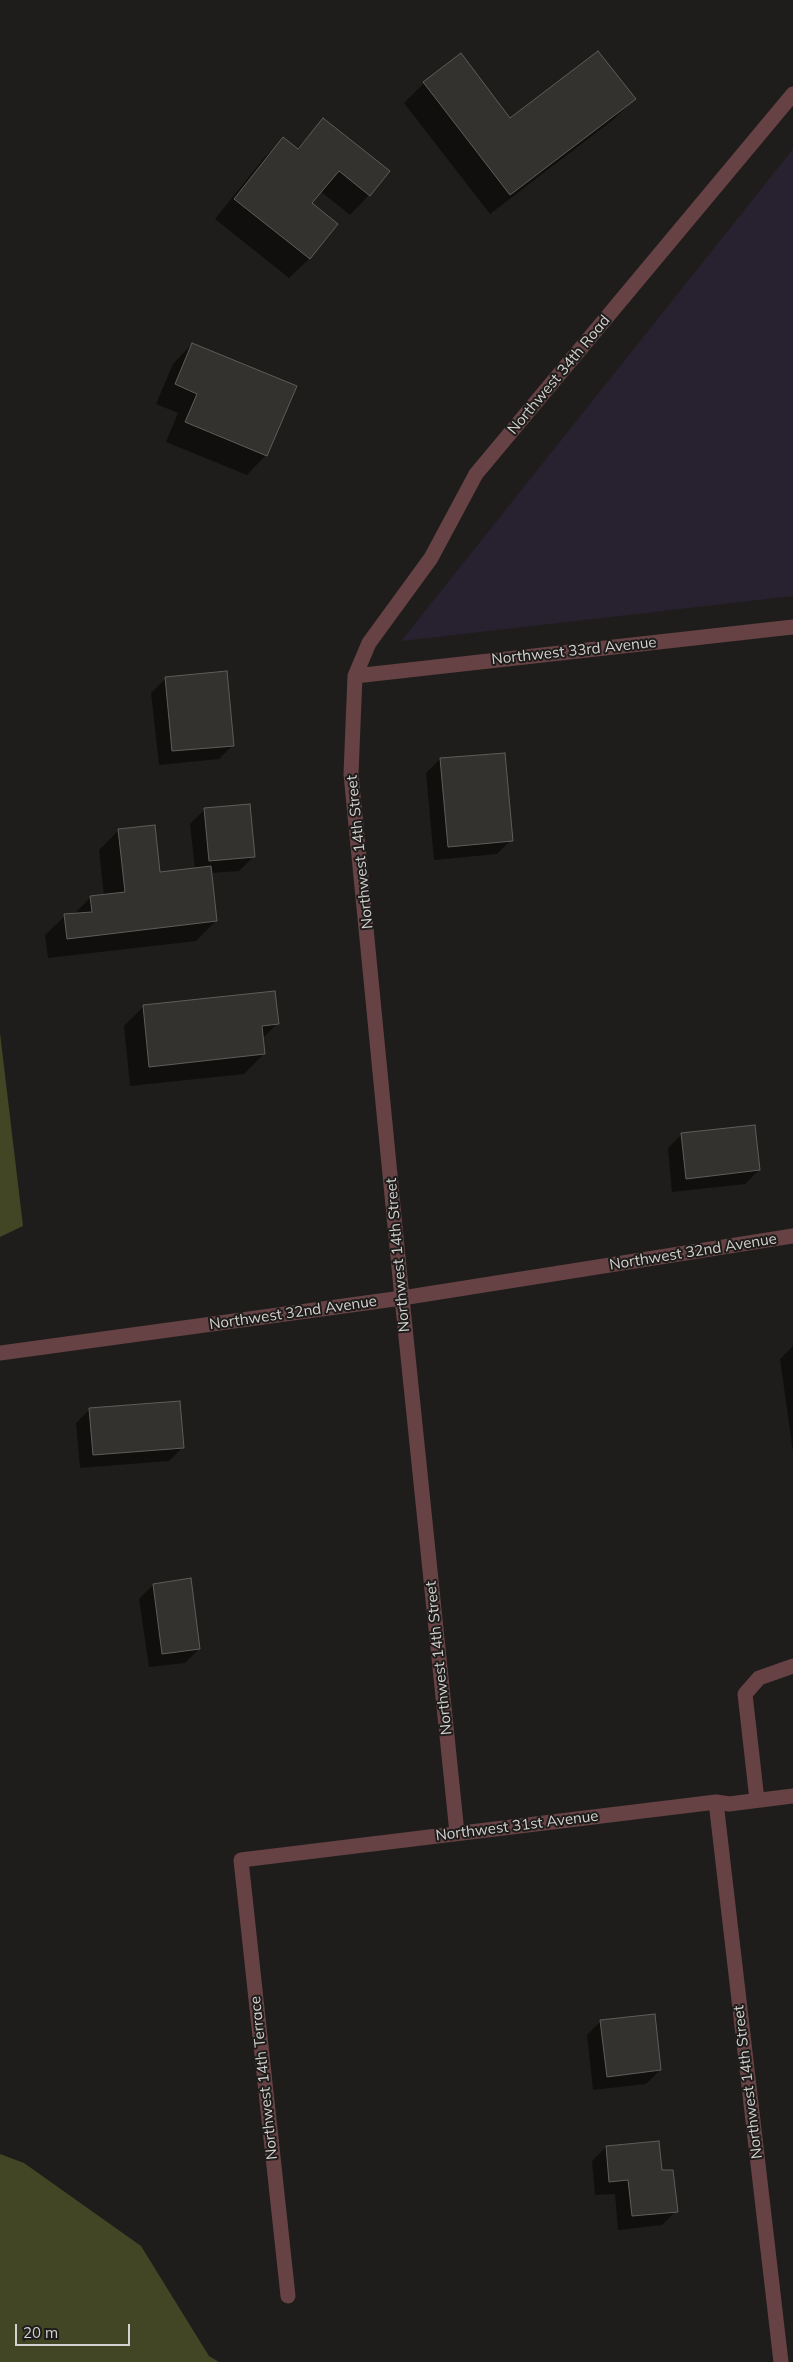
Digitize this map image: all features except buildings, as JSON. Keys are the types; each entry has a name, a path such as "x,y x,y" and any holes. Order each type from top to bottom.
{"street":[{"name":"Northwest 34th Road","path":"355,676 369,643 431,558 476,474 793,94"},
{"name":"Northwest 33rd Avenue","path":"355,676 793,627"},
{"name":"Northwest 14th Street","path":"355,676 351,774 457,1833"},
{"name":"Northwest 32nd Avenue","path":"0,1353 402,1298 793,1236"},
{"path":"757,1800 745,1694 759,1678 793,1666"},
{"name":"Northwest 31st Avenue","path":"241,1860 716,1802 729,1804 793,1796"},
{"name":"Northwest 14th Street","path":"716,1802 781,2362"},
{"name":"Northwest 14th Terrace","path":"241,1860 288,2296"}],"shaded area":[{"path":"793,149 793,596 402,641 402,640"}],"green space":[{"path":"0,1033 23,1226 0,1237"},
{"path":"0,2154 24,2163 141,2246 209,2356 219,2362 0,2362"}]}
